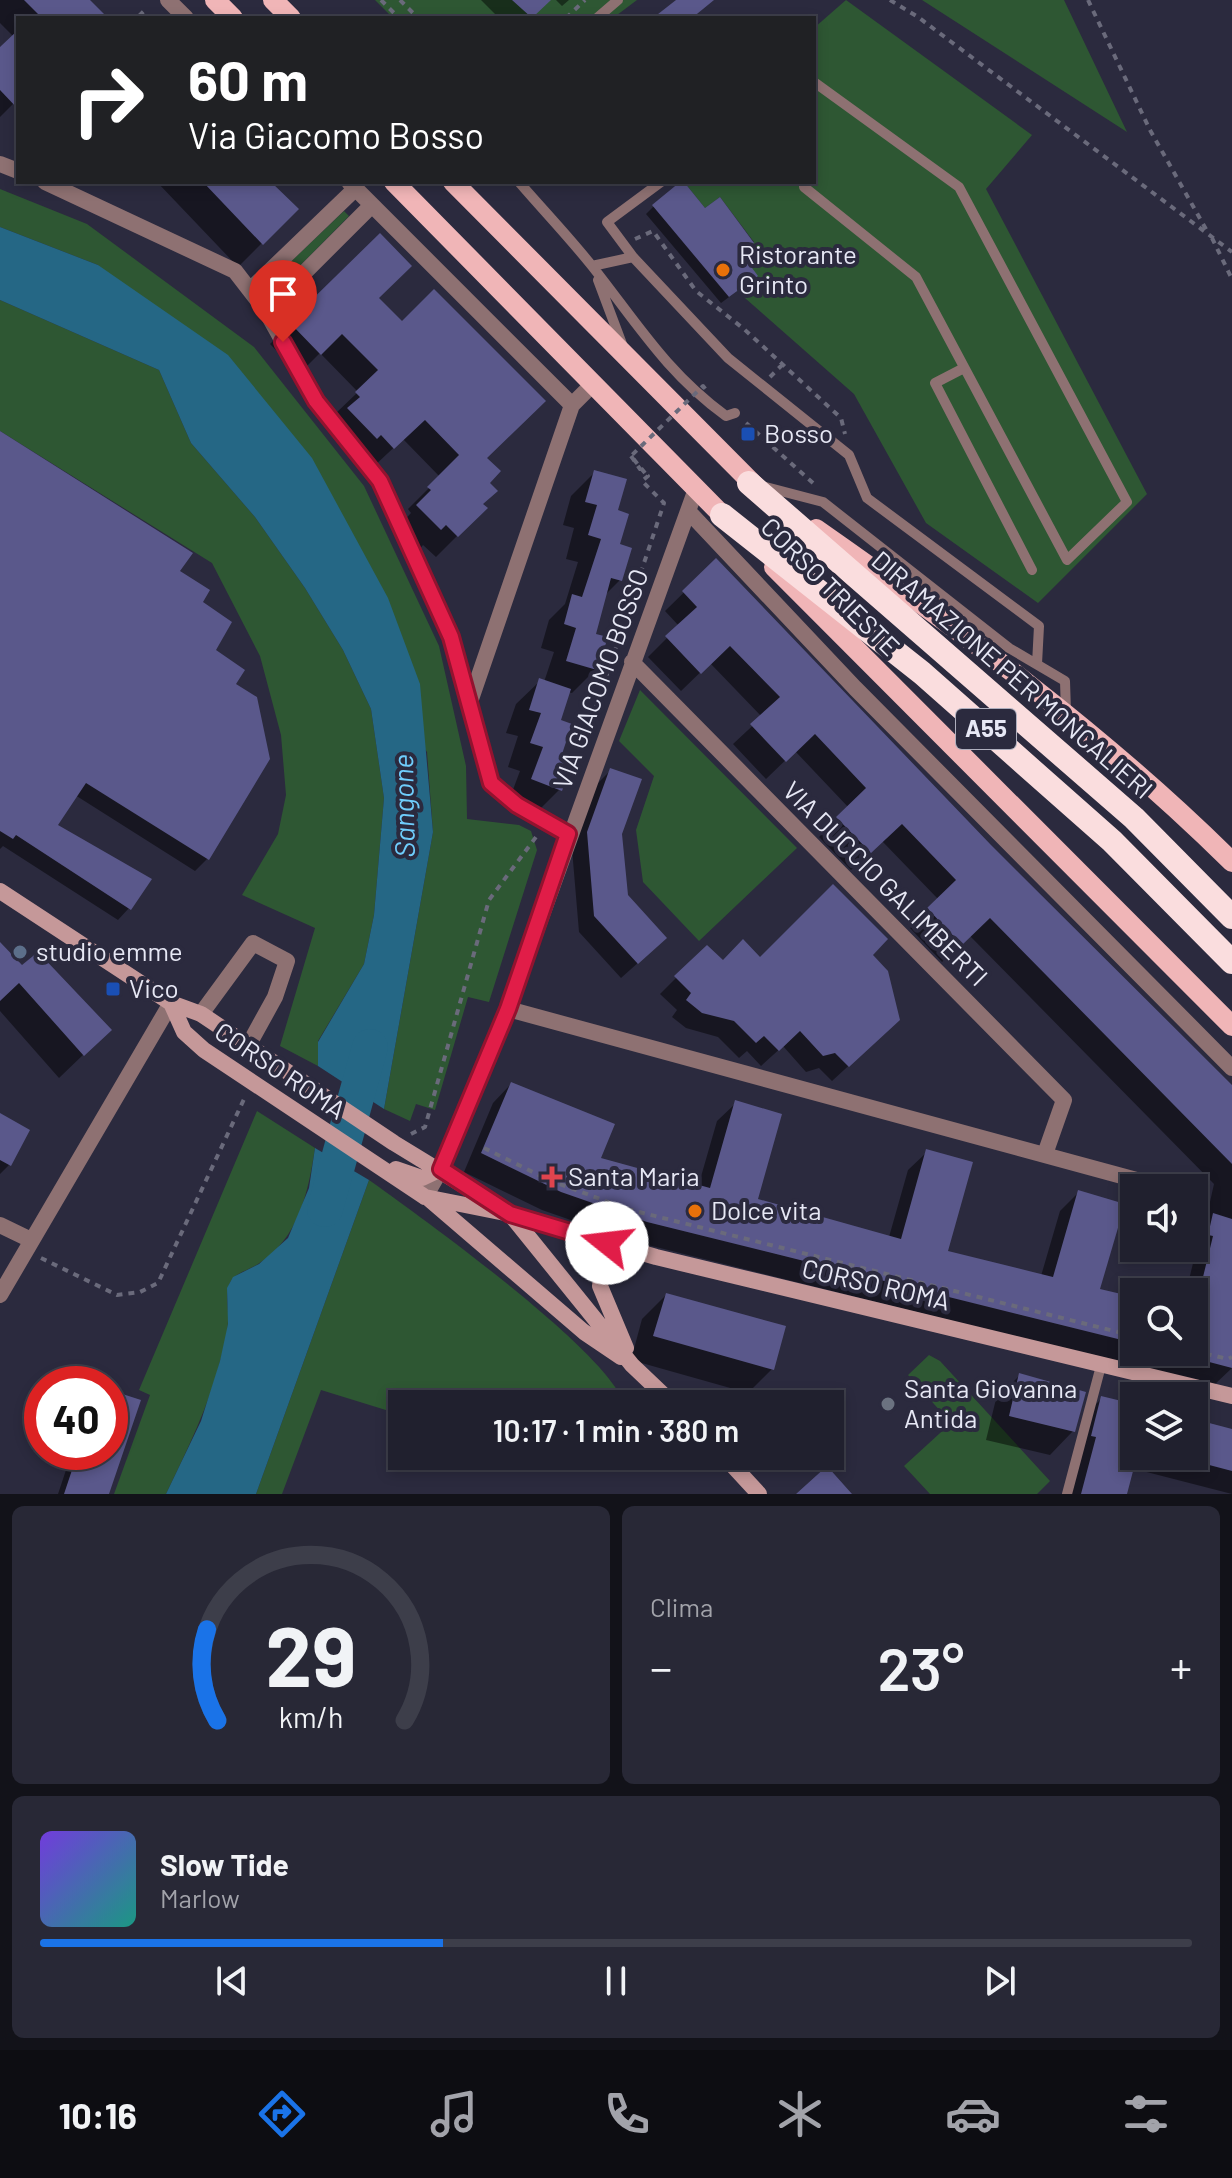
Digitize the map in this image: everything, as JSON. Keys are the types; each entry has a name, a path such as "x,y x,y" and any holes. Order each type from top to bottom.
{"highway":[{"name":"DIRAMAZIONE PER MONCALIERI","path":"749,483 1134,818 1232,917"},
{"name":"A55","path":"722,515 922,673 1112,841 1232,962"}],"main road":[{"path":"215,0 231,16"},
{"path":"273,0 289,16"},
{"name":"CORSO TRIESTE","path":"396,184 1232,1026"},
{"name":"CORSO TRIESTE","path":"455,184 749,483 964,632 1159,789 1232,862"}],"street":[{"path":"168,0 184,16"},
{"path":"49,184 235,271 251,289 316,401 380,481 451,637 491,783 517,805 568,834"},
{"path":"251,289 352,185 572,405"},
{"path":"266,311 372,205"},
{"path":"470,702 572,405 593,384"},
{"name":"VIA GIACOMO BOSSO","path":"425,1197 441,1169 508,1009 568,834 696,489"},
{"path":"689,512 855,688 1232,1068"},
{"name":"VIA DUCCIO GALIMBERTI","path":"632,662 1064,1100 1045,1154"},
{"name":"CORSO ROMA","path":"0,891 171,1003 201,1014 305,1083 396,1134 441,1169 510,1214"},
{"path":"201,1014 253,943 287,961 275,997 248,1046"},
{"path":"0,1295 171,1003"},
{"name":"CORSO ROMA","path":"171,1003 184,1032 269,1096 425,1197 510,1214 607,1243 859,1307 1102,1362 1232,1396"},
{"path":"508,1009 1120,1175"},
{"path":"369,1160 422,1178 441,1169"},
{"path":"425,1197 584,1332 632,1365"},
{"path":"510,1214 632,1365 658,1390"},
{"path":"0,1225 31,1240"},
{"path":"607,1243 600,1286 632,1365"},
{"path":"737,1470 759,1494"}],"lane":[{"path":"599,16 618,0"},
{"path":"804,184 916,277 1067,560 1127,502 959,187 816,83"},
{"path":"521,184 592,266 638,330 689,389 726,416 735,413"},
{"path":"658,184 607,222 633,257 728,358 849,456 867,498 1039,626 1037,664"},
{"path":"592,266 633,257"},
{"path":"592,266 629,361"},
{"path":"964,368 935,383 1032,570"},
{"path":"749,483 823,502 1009,648 1065,681 1066,714"},
{"path":"1067,1494 1102,1362"}],"path":[{"path":"381,0 397,16"},
{"path":"400,0 416,16"},
{"path":"568,16 585,0"},
{"path":"890,0 918,17 1232,252"},
{"path":"1088,0 1150,130 1232,279"},
{"path":"139,16 146,9"},
{"path":"637,238 653,231 696,291 744,329 841,418 849,456"},
{"path":"591,723 664,503 642,481 648,476 630,455 703,386 708,392"},
{"path":"396,1134 411,1134 425,1127 489,900 534,840"},
{"path":"36,1266 42,1256 117,1295 140,1292 158,1283 239,1108"},
{"path":"484,1148 549,1180 627,1209 1120,1332"},
{"path":"1208,1354 1228,1359 1232,1357"}],"green space":[{"path":"375,0 637,0 616,16 391,16"},
{"path":"846,0 1032,135 986,189 1147,494 1038,603 926,523 854,394 737,291 741,253 754,242 720,197 705,208 686,184 816,184 816,26"},
{"path":"922,0 1064,0 1127,132"},
{"path":"0,189 87,224 254,347 364,486 439,646 466,766 467,819 519,825 531,831 537,850 489,1002 468,997 435,1110 416,1104 410,1121 384,1109 433,832 427,752 98,265 0,227"},
{"path":"344,211 349,216 270,296 264,296 261,290"},
{"path":"0,300 159,370 191,443 255,517 305,588 343,650 371,709 384,798 374,915 364,964 318,1041 318,1066 280,1046 315,928 242,895 278,834 286,795 281,735 260,656 212,563 0,431"},
{"path":"640,690 797,848 699,941 643,882 636,830 654,776 619,741"},
{"path":"257,1111 315,1148 305,1198 283,1241 258,1264 237,1275 229,1285 225,1344 216,1376 197,1428 166,1494 114,1494 123,1470 128,1470 128,1456 150,1395 139,1390"},
{"path":"369,1180 510,1286 585,1352 616,1390 388,1390 388,1411 321,1390 282,1494 256,1494"},
{"path":"929,1355 940,1361 1050,1481 1037,1494 930,1494 904,1466 951,1423 908,1375"}],"water":[{"path":"0,227 98,265 228,355 312,458 388,598 420,684 433,832 384,1109 318,1066 318,1042 364,964 374,915 384,798 371,709 343,650 305,588 255,517 191,443 159,370 0,300"},
{"path":"315,1148 369,1180 256,1494 166,1494 201,1421 220,1361 228,1324 227,1288 233,1277 259,1264 288,1238 309,1188"}],"building":[{"path":"24,0 90,0 106,16 40,16"},
{"path":"512,0 551,0 534,16 530,16"},
{"path":"676,0 714,0 694,16 656,16"},
{"path":"16,32 16,107 0,90 0,47"},
{"path":"205,184 273,184 299,209 263,245"},
{"path":"678,184 686,184 705,208 720,197 754,243 741,253 758,276 729,297 652,205"},
{"path":"380,233 412,266 379,298 402,321 434,289 546,401 487,458 501,471 490,483 498,491 483,504 488,508 458,537 446,525 441,530 416,505 431,490 427,487 459,455 425,420 394,449 381,435 377,439 347,408 360,397 355,392 378,370 342,334 321,355 289,322"},
{"path":"0,431 193,553 180,571 210,590 203,602 232,622 216,650 245,670 236,684 257,697 270,759 209,860 86,783 58,825 152,879 131,910 16,835 13,839 0,831"},
{"path":"594,470 627,479 618,510 629,514 620,544 632,548 622,581 611,578 596,634 608,637 597,670 566,661 576,628 564,624 572,594 582,597 601,539 588,535 597,505 585,502"},
{"path":"716,558 991,845 1232,1085 1232,1164 990,918 962,945 927,908 956,880 902,824 871,853 836,817 866,788 815,734 786,762 750,724 780,697 730,646 701,674 665,636 697,607 682,591"},
{"path":"539,678 571,689 561,720 572,724 562,754 574,758 562,791 531,779 543,747 530,743 541,713 529,710"},
{"path":"610,768 642,779 622,834 628,895 667,938 638,964 594,916 587,832"},
{"path":"833,884 888,939 873,955 888,971 900,1020 849,1067 835,1053 823,1056 800,1031 779,1051 764,1036 756,1043 734,1021 702,1013 686,1000 691,993 674,976 707,945 723,960 743,939 760,957"},
{"path":"0,942 22,965 38,952 112,1030 84,1056 19,983 0,1001"},
{"path":"511,1082 615,1124 601,1158 710,1188 735,1100 782,1114 758,1199 901,1239 926,1149 973,1162 948,1251 1053,1277 1078,1190 1120,1203 1120,1221 1100,1289 1120,1294 1120,1340 647,1222 561,1192 481,1153"},
{"path":"0,1113 30,1130 11,1166 0,1160"},
{"path":"1213,1213 1232,1219 1232,1368 1208,1362 1208,1278 1203,1278 1213,1236 1208,1235"},
{"path":"666,1293 786,1326 774,1370 653,1336"},
{"path":"1019,1373 1086,1392 1075,1432 1009,1416"},
{"path":"128,1396 141,1400 128,1438"},
{"path":"1101,1396 1120,1401 1120,1470 1133,1470 1127,1494 1081,1494 1096,1437 1091,1436"},
{"path":"1208,1423 1232,1429 1232,1471 1208,1465"},
{"path":"72,1470 117,1470 109,1494 64,1494"},
{"path":"823,1470 831,1470 852,1494 796,1494"}],"waterway":[{"name":"Sangone","path":"325,1209 370,1047"}],"place":[{"name":"Ristorante Grinto","path":"723,270"},
{"name":"Bosso","path":"748,434"},
{"name":"studio emme","path":"20,952"},
{"name":"Vico","path":"113,989"},
{"name":"Santa Maria","path":"552,1177"},
{"name":"Dolce vita","path":"695,1211"},
{"name":"Santa Giovanna Antida","path":"888,1404"}],"route":[{"path":"283,342 316,401 380,481 451,637 491,783 517,805 568,834 508,1009 441,1169 510,1214 607,1243"}]}
